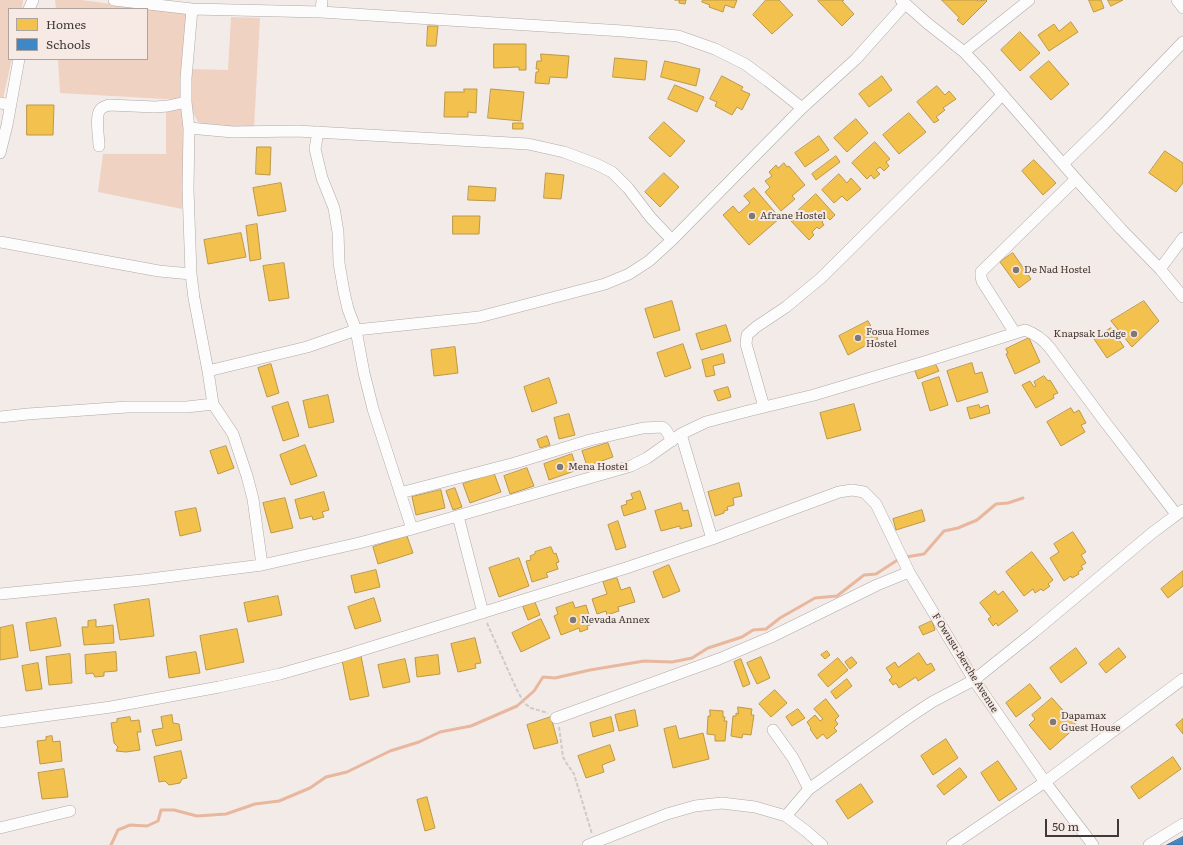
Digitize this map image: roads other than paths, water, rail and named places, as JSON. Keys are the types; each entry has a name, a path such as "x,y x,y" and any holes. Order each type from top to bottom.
{"street":[{"path":"114,0 192,9 321,12 623,31 678,36 715,49 745,64 802,108"},
{"path":"321,12 322,0"},
{"path":"964,52 1029,0"},
{"path":"1177,0 1183,8"},
{"path":"208,371 307,348 356,330 480,317 605,284 629,274 649,261 672,240 802,108 856,59 903,2 926,23 964,52 1121,229 1160,269 1183,297"},
{"path":"192,9 186,78 186,102 189,128 188,189 191,274 194,298 208,371 212,404 233,434 247,476 253,499 262,565"},
{"path":"1063,164 1183,42"},
{"path":"0,153 7,125 5,104 19,60"},
{"path":"764,407 746,344 747,336 756,327 786,307 821,278 942,158 1002,95"},
{"path":"99,146 98,117 99,111 104,107 109,105 162,106 186,102"},
{"path":"189,128 233,132 297,131 528,144 564,152 596,164 612,172 628,188 651,218 672,240"},
{"path":"318,132 315,149 322,178 334,208 338,232 339,263 348,309 356,330 364,373 373,409 412,529"},
{"path":"1015,333 982,281 980,276 981,272 1076,179"},
{"path":"1160,269 1183,238"},
{"path":"0,242 159,271 191,274"},
{"path":"0,594 142,580 262,565 359,543 631,466 647,458 681,434 706,422 814,395 1025,330 1036,334 1044,340 1105,422 1180,512 974,680 932,702 809,789 786,816"},
{"path":"0,417 127,407 187,408 212,404"},
{"path":"400,493 515,463 590,440 643,428 662,426 672,441"},
{"path":"0,722 111,707 219,688 280,674 483,613 712,539 681,434"},
{"name":"F Owusu-Berche Avenue","path":"712,539 839,492 852,490 864,492 876,504 909,572 974,680 1045,782 1094,845"},
{"path":"458,516 483,613"},
{"path":"556,718 719,659 771,637 877,585 909,572"},
{"path":"952,845 1045,782 1183,679"},
{"path":"773,730 793,758 809,789"},
{"path":"591,844 667,814 695,806 722,803 755,807 786,816 822,845"},
{"path":"0,828 70,811"},
{"path":"1149,845 1183,824"}],"waterway":[{"path":"906,557 924,554 944,531 958,528 977,520 996,504 1008,503 1023,498"},
{"path":"111,845 118,830 130,825 147,826 158,821 161,810 174,810 197,816 226,814 255,804 279,801 310,788 326,777 347,772 390,751 419,742 440,732 471,726 517,706 534,691 543,677 555,678 590,670 644,661 672,662 692,658 708,648 742,637 753,630 766,629 780,618 815,598 837,596 864,575 876,574 899,559"}],"place":[{"name":"Afrane Hostel","path":"752,216"},
{"name":"De Nad Hostel","path":"1016,270"},
{"name":"Knapsak Lodge","path":"1134,334"},
{"name":"Fosua Homes Hostel","path":"858,338"},
{"name":"Mena Hostel","path":"560,467"},
{"name":"Nevada Annex","path":"573,620"},
{"name":"Dapamax Guest House","path":"1053,722"}]}
